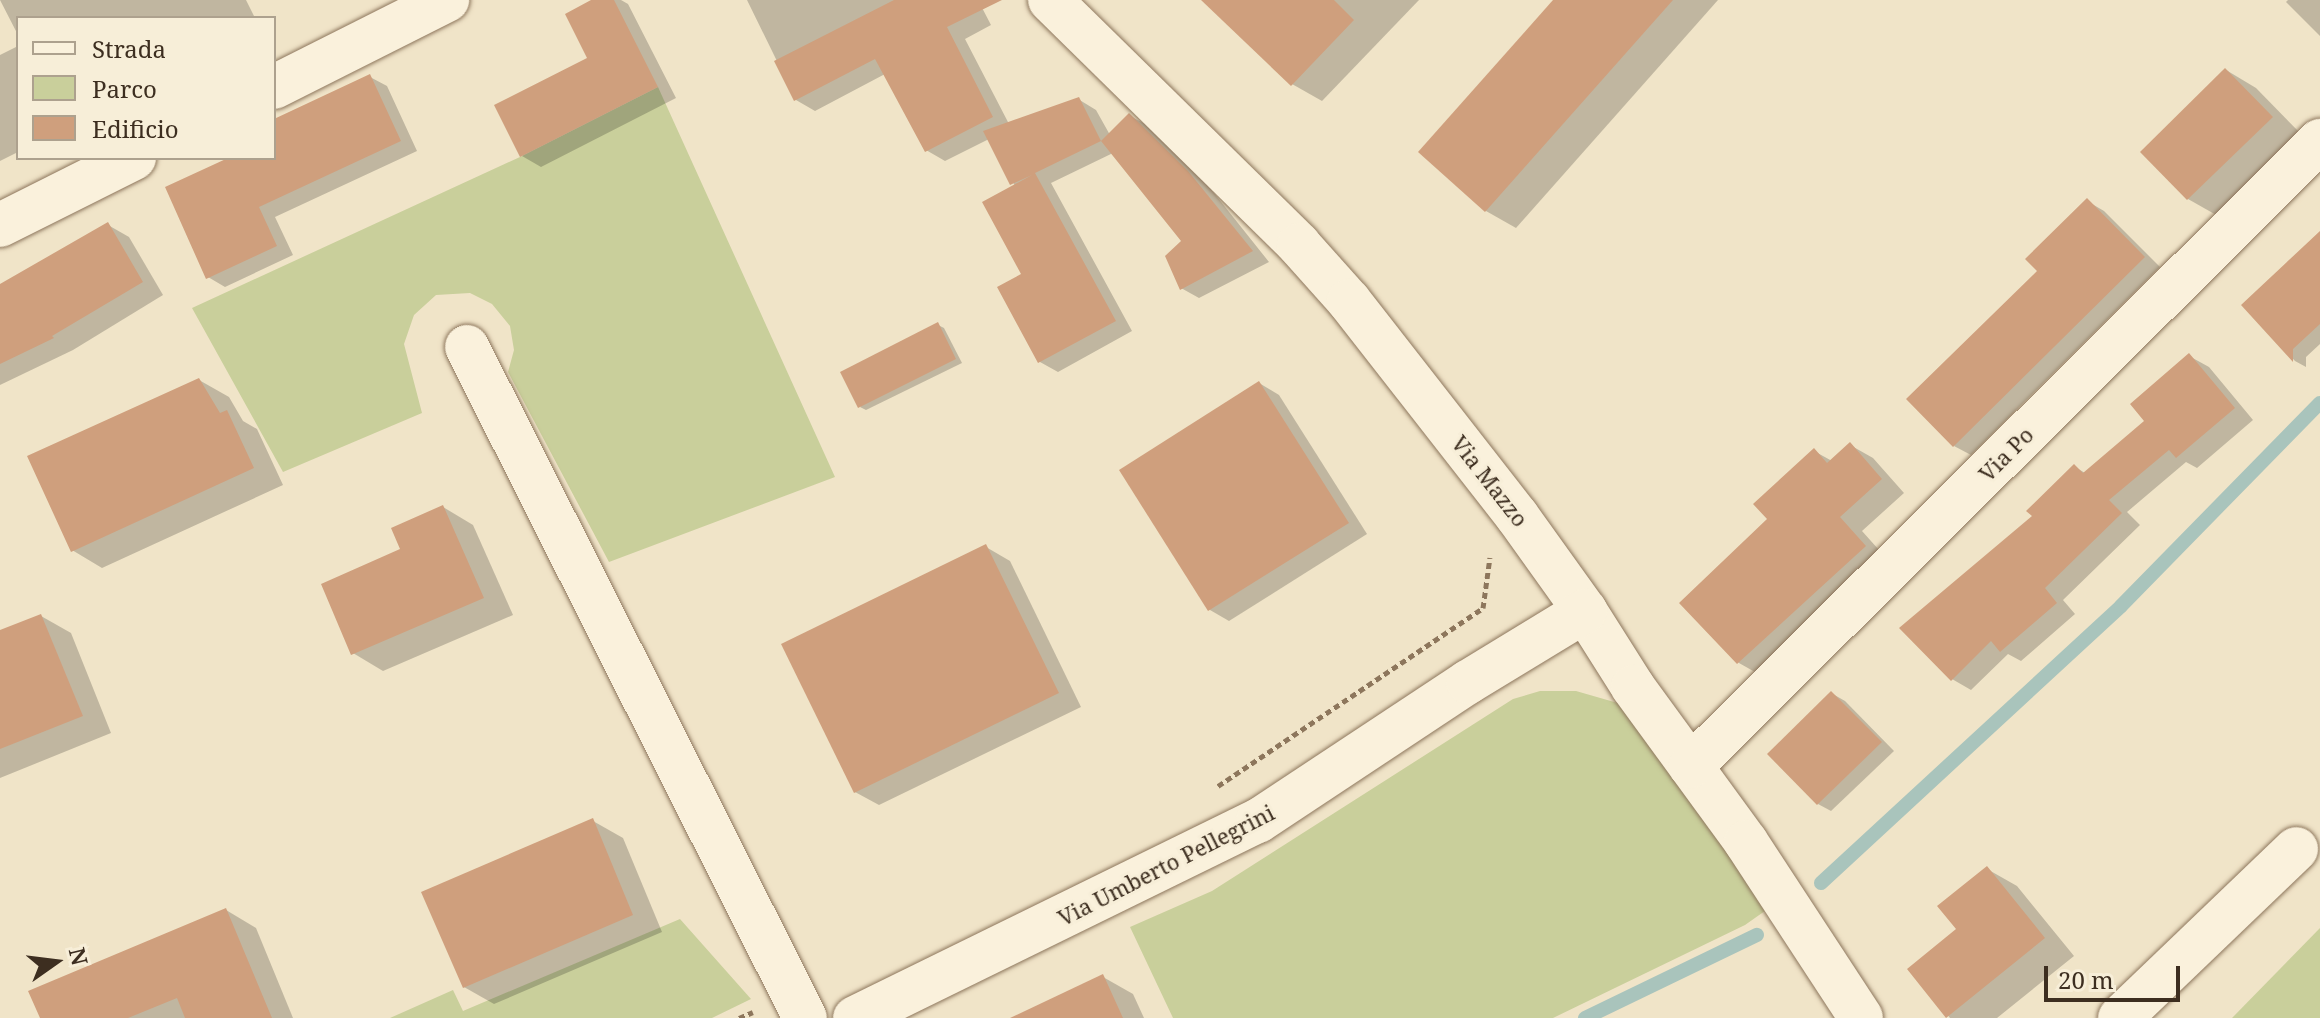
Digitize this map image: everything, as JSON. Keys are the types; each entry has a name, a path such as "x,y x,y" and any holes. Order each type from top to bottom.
{"street":[{"path":"276,86 447,0"},
{"name":"Via Mazzo","path":"1050,0 1299,245 1349,301 1517,516 1585,611 1633,687 1746,842 1861,1018"},
{"name":"Via Po","path":"1691,766 2320,141"},
{"path":"0,225 130,160"},
{"path":"467,347 799,1007"},
{"name":"Via Umberto Pellegrini","path":"855,1018 1258,821 1468,682 1585,611"},
{"path":"2120,1018 2296,849"}],"path":[{"path":"1215,788 1483,608 1491,546 1517,516"},
{"path":"739,1018 799,1007"}],"green space":[{"path":"658,87 835,477 609,562 508,372 514,350 510,326 492,304 470,293 436,295 414,315 404,344 422,413 283,472 192,308 520,157"},
{"path":"1540,691 1576,691 1628,706 1772,906 1745,925 1553,1018 1173,1018 1130,927 1212,891 1513,699"},
{"path":"680,919 751,999 712,1018 390,1018 453,990 463,1011"},
{"path":"2320,928 2320,1018 2232,1018"}],"building":[{"path":"591,0 614,0 658,87 520,157 494,105 587,58 565,14"},
{"path":"894,0 1002,0 947,27 993,117 925,152 875,59 794,101 774,61"},
{"path":"1201,0 1334,0 1354,20 1291,86"},
{"path":"1553,0 1673,0 1485,212 1418,152"},
{"path":"2225,68 2273,117 2187,200 2140,152"},
{"path":"370,74 401,141 259,207 277,246 206,279 165,187 224,160 276,160 276,118"},
{"path":"1079,97 1101,141 1035,173 1116,321 1038,363 997,287 1021,274 982,202 1032,175 1010,185 983,131"},
{"path":"1129,113 1188,171 1253,251 1180,290 1165,256 1181,241 1101,141"},
{"path":"2087,198 2145,257 1953,447 1906,399 2037,271 2025,259"},
{"path":"108,222 143,282 52,336 54,338 0,364 0,284"},
{"path":"2320,231 2320,324 2293,349 2293,362 2241,305"},
{"path":"938,322 956,359 858,408 840,372"},
{"path":"2189,353 2235,408 2176,458 2169,450 2109,500 2122,513 2045,588 2057,603 2000,652 1991,641 1951,681 1899,628 2032,516 2026,511 2074,464 2083,473 2144,421 2130,404"},
{"path":"199,378 220,413 227,410 254,468 71,552 27,456"},
{"path":"1259,381 1349,523 1208,611 1119,470"},
{"path":"1850,442 1882,479 1840,517 1866,546 1737,664 1679,603 1767,519 1753,504 1814,448 1827,463"},
{"path":"443,505 484,598 351,655 321,584 400,549 391,528"},
{"path":"986,544 1059,693 854,793 781,644"},
{"path":"41,614 83,716 0,749 0,630"},
{"path":"1831,691 1882,742 1817,805 1767,754"},
{"path":"593,818 633,915 463,988 421,892"},
{"path":"1987,866 2045,938 1946,1018 1907,969 1956,929 1937,906"},
{"path":"226,908 272,1018 185,1018 177,998 128,1018 40,1018 28,991"},
{"path":"1103,974 1123,1018 1010,1018"}],"waterway":[{"path":"1821,883 2121,606 2320,403"},
{"path":"1585,1018 1757,935"}]}
